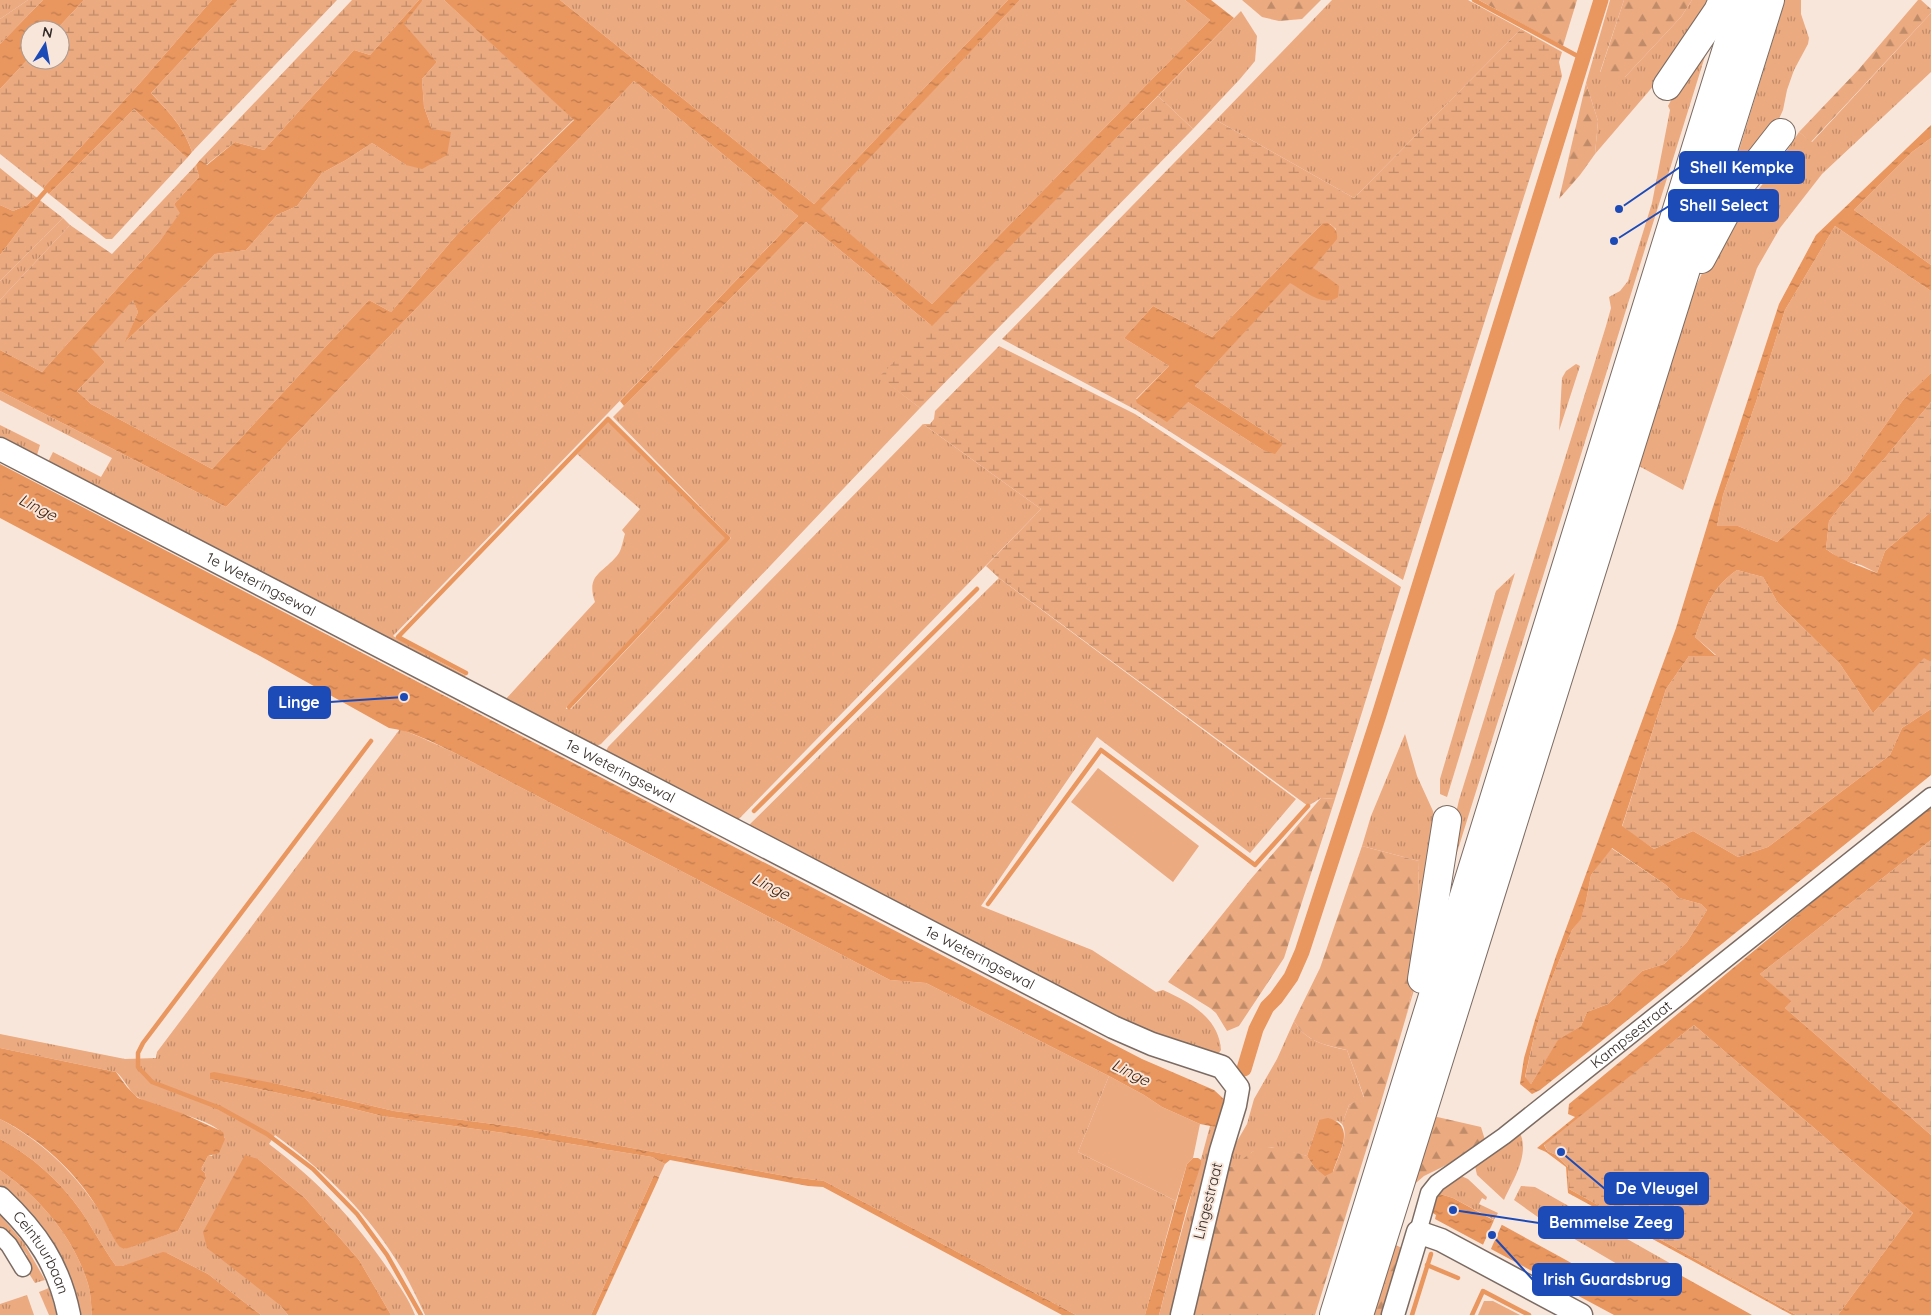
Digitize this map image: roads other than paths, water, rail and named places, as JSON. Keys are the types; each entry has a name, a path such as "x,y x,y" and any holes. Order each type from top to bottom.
{"highway":[{"path":"1667,86 1718,11 1723,0"},
{"path":"1334,1315 1742,0"},
{"path":"1359,1315 1770,0"},
{"path":"1671,315 1741,184 1781,132"},
{"path":"1419,1037 1421,987 1447,820"}],"street":[{"name":"1e Weteringsewal","path":"0,449 1113,1027 1152,1044 1222,1067 1238,1088"},
{"name":"Kampsestraat","path":"1393,1315 1428,1193 1437,1184 1504,1136 1931,796"},
{"name":"Lingestraat","path":"1182,1315 1218,1160 1235,1105 1238,1088"},
{"name":"Ceintuurbaan","path":"0,1198 24,1221 42,1245 65,1296 69,1315"},
{"path":"1418,1232 1441,1240 1581,1315"},
{"path":"0,1236 9,1245 23,1268"}],"water":[{"path":"43,0 84,0 65,20 23,20"},
{"path":"212,0 238,0 151,93 175,120 184,134 192,152 187,158 134,109 49,194 43,188 140,83"},
{"path":"419,0 423,0 404,24 437,62 422,79 424,107 432,129 451,132 447,155 422,169 406,165 372,143 322,173 297,206 277,215 246,250 215,254 125,342 138,312 133,300 91,348 105,362 77,391 91,404 212,469 369,300 391,312 460,231 574,120 444,0 560,0 814,204 1008,0 1020,0 821,209 932,304 1210,20 1185,0 1211,0 1234,18 932,326 806,222 624,406 620,401 798,216 634,81 226,507 0,391 0,350 42,372 159,242 180,213 174,204 199,177 196,165 200,160 207,165 235,142 264,150 354,50 370,55"},
{"path":"20,24 20,68 0,89 0,44"},
{"path":"1931,125 1931,138 1912,152 1854,210 1931,265 1931,291 1835,226 1785,310 1756,402 1723,495 1717,526 1738,526 1777,542 1847,479 1903,400 1931,373 1931,402 1884,459 1844,501 1829,521 1826,549 1844,560 1877,573 1885,551 1931,512 1931,662 1924,658 1873,713 1840,664 1778,603 1763,577 1737,570 1715,592 1706,608 1695,637 1716,656 1689,656 1666,689 1622,826 1654,849 1693,831 1738,857 1768,847 1890,755 1902,728 1931,709 1931,775 1588,1052 1540,1090 1532,1094 1520,1084 1524,1058 1556,956 1676,628 1779,304 1816,235","holes":["1612,848 1666,885 1679,898 1701,904 1707,910 1687,942 1664,964 1642,971 1608,1004 1587,1012 1581,1026 1558,1040 1531,1084 1525,1077 1535,1032 1549,985 1572,930 1581,919 1591,875"]},
{"path":"36,197 41,201 0,255 0,205 13,211 27,205"},
{"path":"1327,223 1335,229 1337,239 1313,268 1339,286 1338,297 1326,300 1313,297 1290,283 1195,386 1281,442 1282,445 1275,454 1263,450 1188,402 1167,422 1137,403 1136,400 1169,366 1124,338 1153,306 1212,337 1322,224"},
{"path":"0,464 1142,1059 1214,1090 1226,1101 1220,1128 1200,1124 1162,1107 1109,1076 926,983 890,980 453,752 414,734 389,728 260,656 0,518"},
{"path":"1931,804 1931,840 1760,974 1791,1001 1785,1008 1931,1135 1931,1315 1838,1315 1913,1213 1694,1025 1544,1145 1547,1151 1556,1155 1568,1167 1569,1189 1796,1315 1792,1315 1568,1193 1566,1167 1546,1152 1537,1148 1575,1117 1568,1114 1569,1104"},
{"path":"0,1048 116,1072 138,1098 184,1114 223,1132 225,1139 219,1153 208,1156 201,1169 205,1173 206,1178 178,1231 128,1248 123,1249 119,1246 89,1195 68,1169 29,1136 0,1119"},
{"path":"214,1072 278,1084 394,1111 516,1127 791,1177 824,1181 1076,1315 1062,1315 823,1187 808,1186 670,1160 665,1164 652,1157 504,1133 382,1116 210,1079 210,1073"},
{"path":"1328,1118 1337,1122 1342,1127 1344,1140 1333,1172 1325,1176 1314,1167 1307,1156 1319,1120"},
{"path":"0,1139 34,1161 64,1189 81,1211 116,1266 122,1266 163,1252 167,1253 208,1274 261,1315 92,1315 88,1284 82,1267 65,1235 29,1193 0,1170"},
{"path":"245,1155 258,1159 305,1198 359,1260 391,1315 288,1315 280,1305 207,1248 203,1232"},
{"path":"1193,1158 1201,1160 1201,1164 1187,1208 1159,1315 1145,1315 1187,1164"},
{"path":"654,1175 659,1177 658,1180 596,1315 591,1315"},
{"path":"1437,1193 1453,1198 1617,1288 1673,1271 1752,1315 1614,1315 1435,1219 1436,1215 1431,1212"}],"waterway":[{"path":"1474,0 1583,59"},
{"path":"1244,1069 1256,1029 1267,1007 1291,977 1302,952 1379,715 1601,0"},
{"path":"34,204 49,187"},
{"path":"466,673 398,637 608,419 728,538 569,707"},
{"path":"754,811 977,589"},
{"path":"371,741 143,1043 138,1053 138,1067 152,1082 220,1108 267,1134 313,1169 357,1214 387,1255 421,1315"},
{"path":"988,904 1101,750 1255,865 1308,806"},
{"path":"1412,1315 1431,1254"},
{"path":"1427,1265 1458,1278"},
{"path":"1472,1315 1483,1291 1529,1315"}],"place":[{"name":"Shell Kempke","path":"1619,209"},
{"name":"Shell Select","path":"1614,241"},
{"name":"Linge","path":"404,697"},
{"name":"De Vleugel","path":"1561,1152"},
{"name":"Bemmelse Zeeg","path":"1453,1210"},
{"name":"Irish Guardsbrug","path":"1492,1235"}]}
